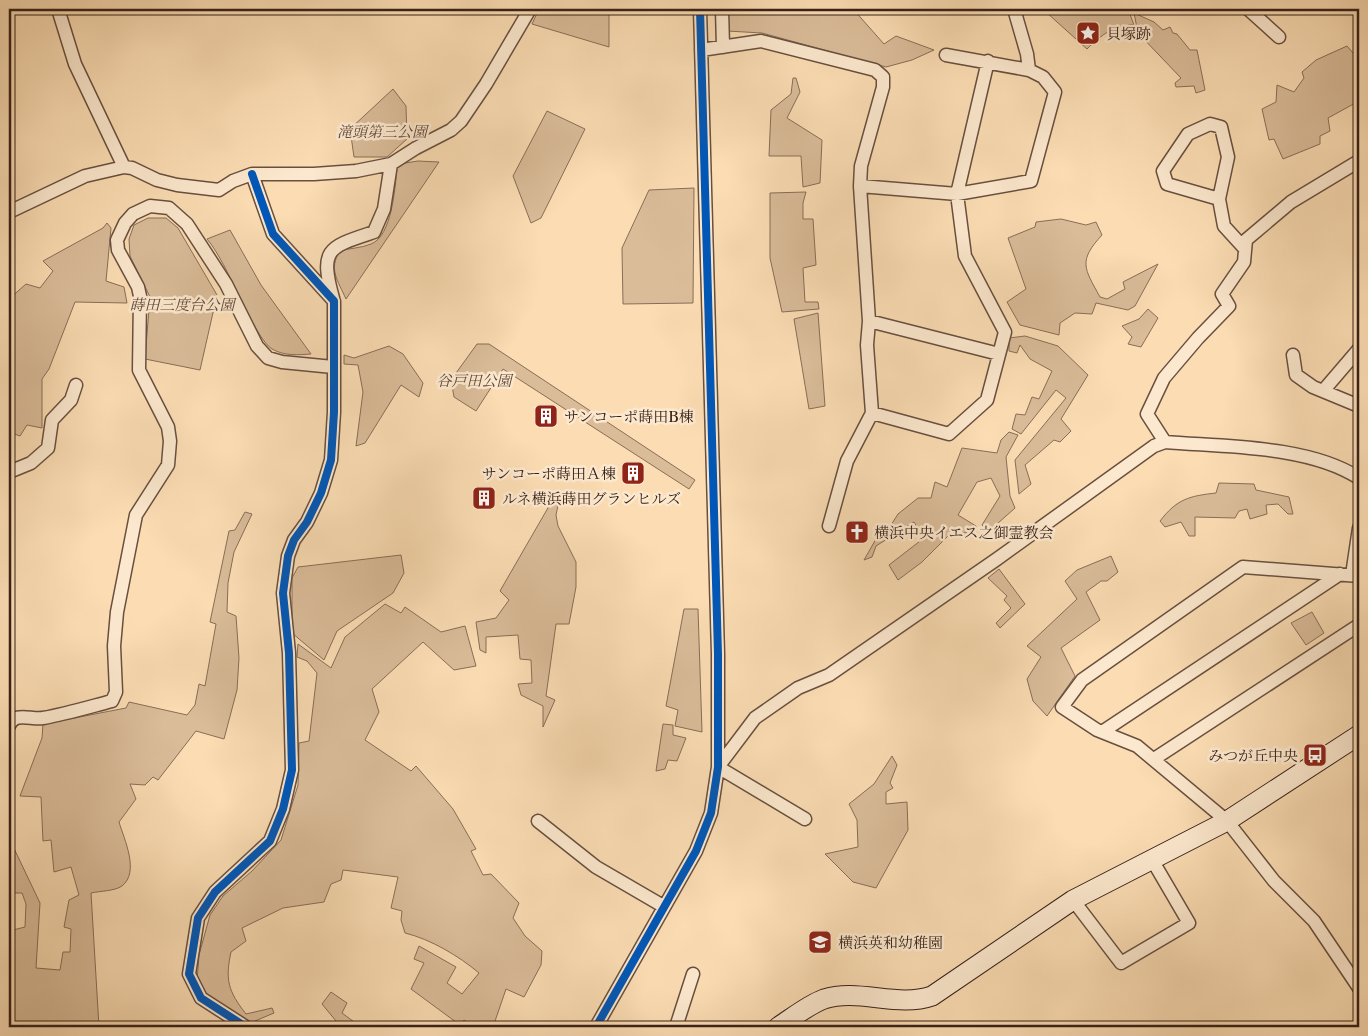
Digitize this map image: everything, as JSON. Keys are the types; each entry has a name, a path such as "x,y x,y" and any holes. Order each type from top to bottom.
{"street":[{"path":"58,9 75,64 124,167"},
{"path":"9,212 85,176 124,167 132,168 157,180 177,185 219,190 233,181 252,174 314,174 356,171 390,164 451,130 461,121 486,84 530,9"},
{"path":"596,1027 699,843 711,813 718,767 718,654 700,9"},
{"path":"722,9 723,47"},
{"path":"1014,9 1027,54 1029,70"},
{"path":"1248,9 1279,37"},
{"path":"701,50 761,41 876,70 883,77 883,87 861,166 860,186 869,320 867,345 872,413 846,461 829,526"},
{"path":"860,186 957,194 1031,181 1055,92 1043,77 1029,70 988,61 946,55"},
{"path":"872,413 949,434 988,400 1005,332 965,256 957,194 988,61"},
{"path":"1219,199 1168,184 1163,171 1188,134 1210,124 1221,127 1228,157 1219,199 1224,226 1245,248"},
{"path":"1165,442 1147,414 1164,378 1193,343 1229,306 1222,294 1244,262 1246,240 1291,202 1359,161"},
{"path":"246,1027 201,998 190,974 198,918 215,892 270,841 283,809 292,770 289,654 283,593 288,556 294,540 321,493 331,460 334,412 334,301 328,279 326,260 338,244 374,232 384,209 390,164"},
{"path":"252,174 273,234 334,301"},
{"path":"9,726 11,721 17,717 41,719 112,701 116,692 114,646 117,612 136,516 168,465 170,441 168,427 139,370 140,296 138,287 118,250 117,240 125,223 133,214 150,206 169,208 187,224 226,284 257,346 268,358 282,362 333,367"},
{"path":"869,320 999,354"},
{"path":"1323,391 1359,349"},
{"path":"1294,355 1296,375 1323,391 1359,406"},
{"path":"9,472 30,463 48,448 52,420 71,400 76,385"},
{"path":"718,767 755,718 798,688 829,675 997,559 1154,446 1165,442 1269,452 1315,459 1359,478"},
{"path":"1102,732 1350,575 1359,528"},
{"path":"1350,575 1244,567 1082,680 1062,707 1102,732 1137,746 1227,821 1274,880 1314,922 1359,988"},
{"path":"1154,759 1359,625"},
{"path":"778,1027 824,1000 851,996 892,1000 932,996 1073,900 1151,858 1227,821 1359,735"},
{"path":"718,767 805,819"},
{"path":"538,821 596,867 663,906"},
{"path":"1073,900 1121,963 1189,923 1151,858"},
{"path":"676,1027 693,974"}],"green space":[{"path":"539,9 609,9 609,47 532,24"},
{"path":"726,9 832,9 835,12 842,9 853,9 884,44 896,36 934,50 912,60 886,67 762,33 727,31"},
{"name":"貝塚跡","path":"1049,9 1128,9 1134,25 1127,25 1108,32 1087,49 1046,12"},
{"path":"1134,13 1154,22 1163,30 1170,27 1173,33 1177,34 1190,50 1197,50 1205,90 1196,93 1194,86 1176,87 1175,83 1181,78 1138,33"},
{"path":"1347,46 1359,60 1359,101 1328,118 1330,131 1320,136 1320,144 1283,159 1274,139 1269,140 1262,109 1276,102 1277,85 1294,92 1304,78 1302,72 1316,60"},
{"path":"793,78 796,78 800,92 787,118 822,140 820,183 803,187 801,156 769,156 771,110 791,94"},
{"name":"滝頭第三公園","path":"393,89 406,106 407,139 387,157 354,157 350,129"},
{"path":"547,111 585,129 541,218 531,223 513,176"},
{"path":"418,161 439,162 346,299 337,281 336,257 340,251 371,244 384,232 391,211 397,168 405,163"},
{"path":"694,188 693,303 623,304 622,248 649,190"},
{"path":"806,192 803,203 803,219 813,219 816,265 803,268 805,302 818,302 819,309 782,312 770,258 770,193"},
{"name":"蒔田三度台公園","path":"148,218 166,218 178,228 217,295 200,370 145,359 150,297 130,256 129,239 134,225"},
{"path":"1061,219 1086,225 1096,222 1102,235 1089,252 1086,265 1090,279 1100,297 1107,299 1125,289 1123,282 1158,264 1135,306 1128,310 1096,303 1092,314 1075,313 1060,323 1059,335 1020,325 1007,302 1026,289 1008,238 1035,227 1036,222"},
{"path":"107,223 111,228 106,281 124,287 127,303 75,302 49,369 42,379 42,428 27,425 20,436 9,432 9,299 26,284 40,288 53,271 43,261 103,228"},
{"path":"230,230 261,285 311,354 281,353 272,349 257,331 215,250 207,239"},
{"path":"1148,309 1158,318 1141,347 1128,344 1132,337 1122,326 1139,319"},
{"path":"818,313 825,406 809,409 794,319"},
{"path":"1025,336 1058,346 1088,375 1061,419 1071,431 1060,442 1054,440 1025,465 1031,484 1019,494 1015,460 1066,398 1056,390 1021,434 1012,429 1016,414 1025,415 1032,397 1039,399 1052,371 1030,359 1020,345 1017,353 1009,351 1009,338"},
{"name":"谷戸田公園","path":"477,344 489,344 695,480 689,489 503,369 476,411 454,397 451,380"},
{"path":"389,346 403,354 423,383 419,397 401,385 365,443 356,446 363,392 358,365 344,364 344,355 354,358"},
{"path":"1009,432 1018,435 1006,457 1010,496 1015,508 988,532 982,525 1000,496 991,478 977,482 958,515 976,526 975,531 948,536 922,562 898,580 889,565 924,538 914,522 876,546 872,557 864,560 884,525 891,525 898,514 918,498 931,498 935,482 947,487 962,448 997,453 1001,440"},
{"path":"1219,483 1254,484 1256,490 1289,497 1293,514 1288,514 1278,504 1266,505 1267,514 1250,519 1247,509 1239,511 1235,518 1195,517 1195,536 1189,536 1181,522 1165,527 1160,521 1172,508 1184,500 1216,493"},
{"path":"556,494 560,496 556,515 558,526 576,562 576,587 569,624 556,624 546,696 555,700 543,727 543,706 521,695 518,684 532,683 531,660 520,659 518,635 486,637 486,653 480,650 476,622 496,618 509,600 500,591"},
{"path":"245,512 252,514 234,552 228,583 227,612 236,616 239,658 237,690 224,739 196,731 158,780 153,777 145,785 130,784 136,799 119,822 129,855 130,872 127,880 119,888 91,893 99,1027 9,1027 9,931 25,927 26,904 22,893 9,893 9,838 40,903 36,968 60,970 63,952 70,952 71,929 64,927 69,900 79,895 71,867 54,872 51,840 43,841 41,797 20,796 42,738 43,724 126,708 129,702 187,715 195,705 199,684 205,686 216,624 210,622 229,531 235,530"},
{"path":"401,555 404,573 393,593 337,631 324,660 292,633 292,578 298,567"},
{"path":"1111,556 1118,572 1107,581 1101,581 1086,592 1100,620 1061,648 1075,676 1047,716 1033,701 1027,679 1041,657 1027,646 1077,599 1065,581 1077,570"},
{"path":"999,569 1025,604 1000,628 996,623 1011,608 1004,600 1007,596 988,578"},
{"path":"385,604 401,613 405,607 441,632 465,626 476,666 454,670 423,642 372,689 379,712 365,740 411,771 416,766 453,809 476,849 471,851 483,875 491,874 519,903 513,918 525,936 542,951 541,965 524,997 506,989 493,1027 473,1027 464,1020 460,1025 411,989 424,963 414,959 419,946 456,967 447,983 462,994 479,973 463,960 444,949 424,939 405,933 401,920 402,911 391,908 398,877 343,870 341,880 331,884 324,902 283,908 242,928 246,941 231,952 229,962 228,978 232,992 246,1014 272,1008 274,1013 248,1024 204,995 197,981 199,955 210,915 223,896 252,871 281,840 298,785 299,743 309,741 317,673 307,661 297,657 298,644 331,668 345,637"},
{"path":"684,609 698,609 702,732 675,726 678,710 666,706"},
{"path":"1312,612 1324,633 1306,645 1291,623"},
{"path":"663,724 673,725 673,735 686,738 677,761 668,760 665,769 656,771"},
{"path":"892,756 897,765 890,783 893,788 886,792 886,804 907,802 908,830 876,888 853,882 825,854 858,847 857,820 849,804 874,784"},
{"path":"331,992 347,1003 342,1013 361,1027 341,1027 322,1004"}],"cycle path":[{"path":"596,1027 696,851 711,813 718,767 718,654 700,9"},
{"path":"246,1027 201,998 189,974 198,918 215,892 270,841 283,809 292,770 289,653 283,593 288,556 294,540 307,522 321,493 331,460 334,412 334,301 273,234 252,174"}],"place":[{"name":"貝塚跡","path":"1088,33"},
{"name":"サンコーポ蒔田B棟","path":"546,416"},
{"name":"サンコーポ蒔田Ａ棟","path":"633,473"},
{"name":"ルネ横浜蒔田グランヒルズ","path":"484,498"},
{"name":"横浜中央イエス之御霊教会","path":"857,532"},
{"name":"みつが丘中央","path":"1315,755"},
{"name":"横浜英和幼稚園","path":"820,942"}]}
